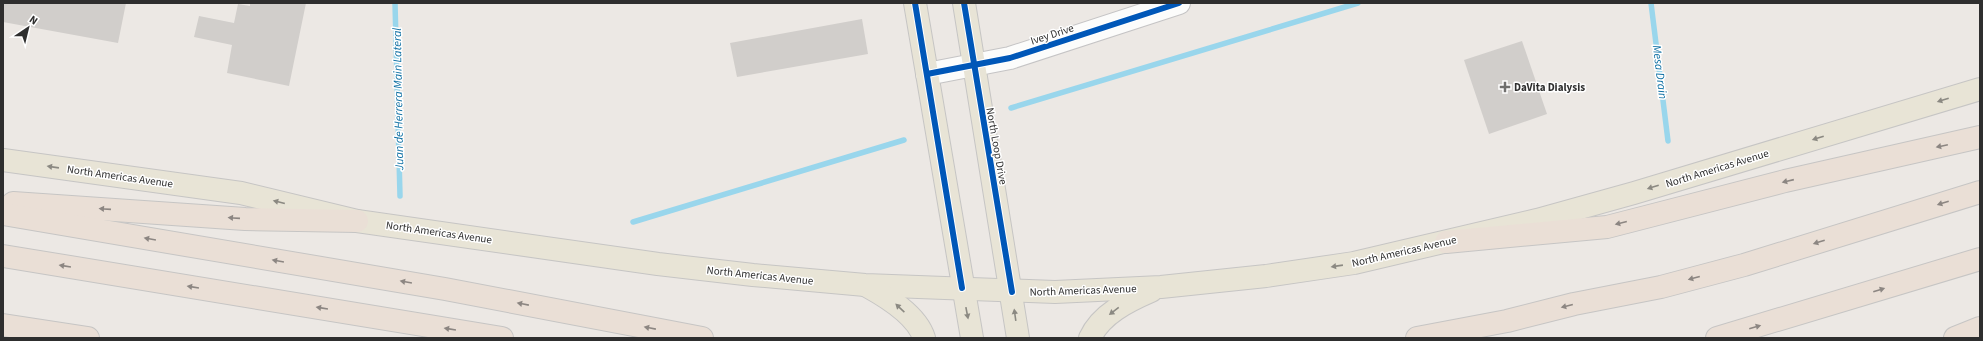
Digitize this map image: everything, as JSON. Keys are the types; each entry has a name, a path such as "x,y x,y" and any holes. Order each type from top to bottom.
{"highway":[{"path":"1446,242 1608,227 1785,181 1980,138"},
{"path":"1417,338 1507,321 1574,304 1661,287 1744,264 1980,192"},
{"path":"3,202 244,219 357,221"},
{"path":"3,214 445,289 702,338"},
{"path":"3,256 502,338"},
{"path":"1717,338 1980,260"},
{"path":"3,324 88,338"},
{"path":"1955,338 1980,328"}],"main road":[{"path":"915,3 962,288 972,338"},
{"name":"North Loop Drive","path":"964,3 973,65 1012,292 1018,338"},
{"name":"North Americas Avenue","path":"3,160 241,193 357,221 658,264 753,275 865,285 962,288 1012,292 1055,292 1161,287 1266,276 1354,263 1536,220 1634,193 1980,89"},
{"path":"865,285 897,304 918,325 924,338"},
{"path":"1090,338 1101,321 1121,306 1161,287"}],"street":[{"name":"Ivey Drive","path":"927,74 1010,58 1180,3"}],"building":[{"path":"3,3 126,3 118,43 3,22"},
{"path":"250,3 306,3 289,86 227,73 232,45 194,37 199,16 234,23 238,4 250,6"},
{"path":"862,19 868,54 737,77 730,43"},
{"name":"DaVita Dialysis","path":"1522,41 1547,114 1489,134 1464,60"}],"waterway":[{"name":"Juan de Herrera Main Lateral","path":"395,3 400,196"},
{"path":"1011,108 1358,3"},
{"name":"Mesa Drain","path":"1651,3 1668,141"},
{"path":"633,222 904,140"}],"cycle path":[{"path":"915,3 962,288"},
{"path":"964,3 1012,292"},
{"path":"927,74 1010,58 1179,3"}],"place":[{"name":"DaVita Dialysis","path":"1505,87"}]}
